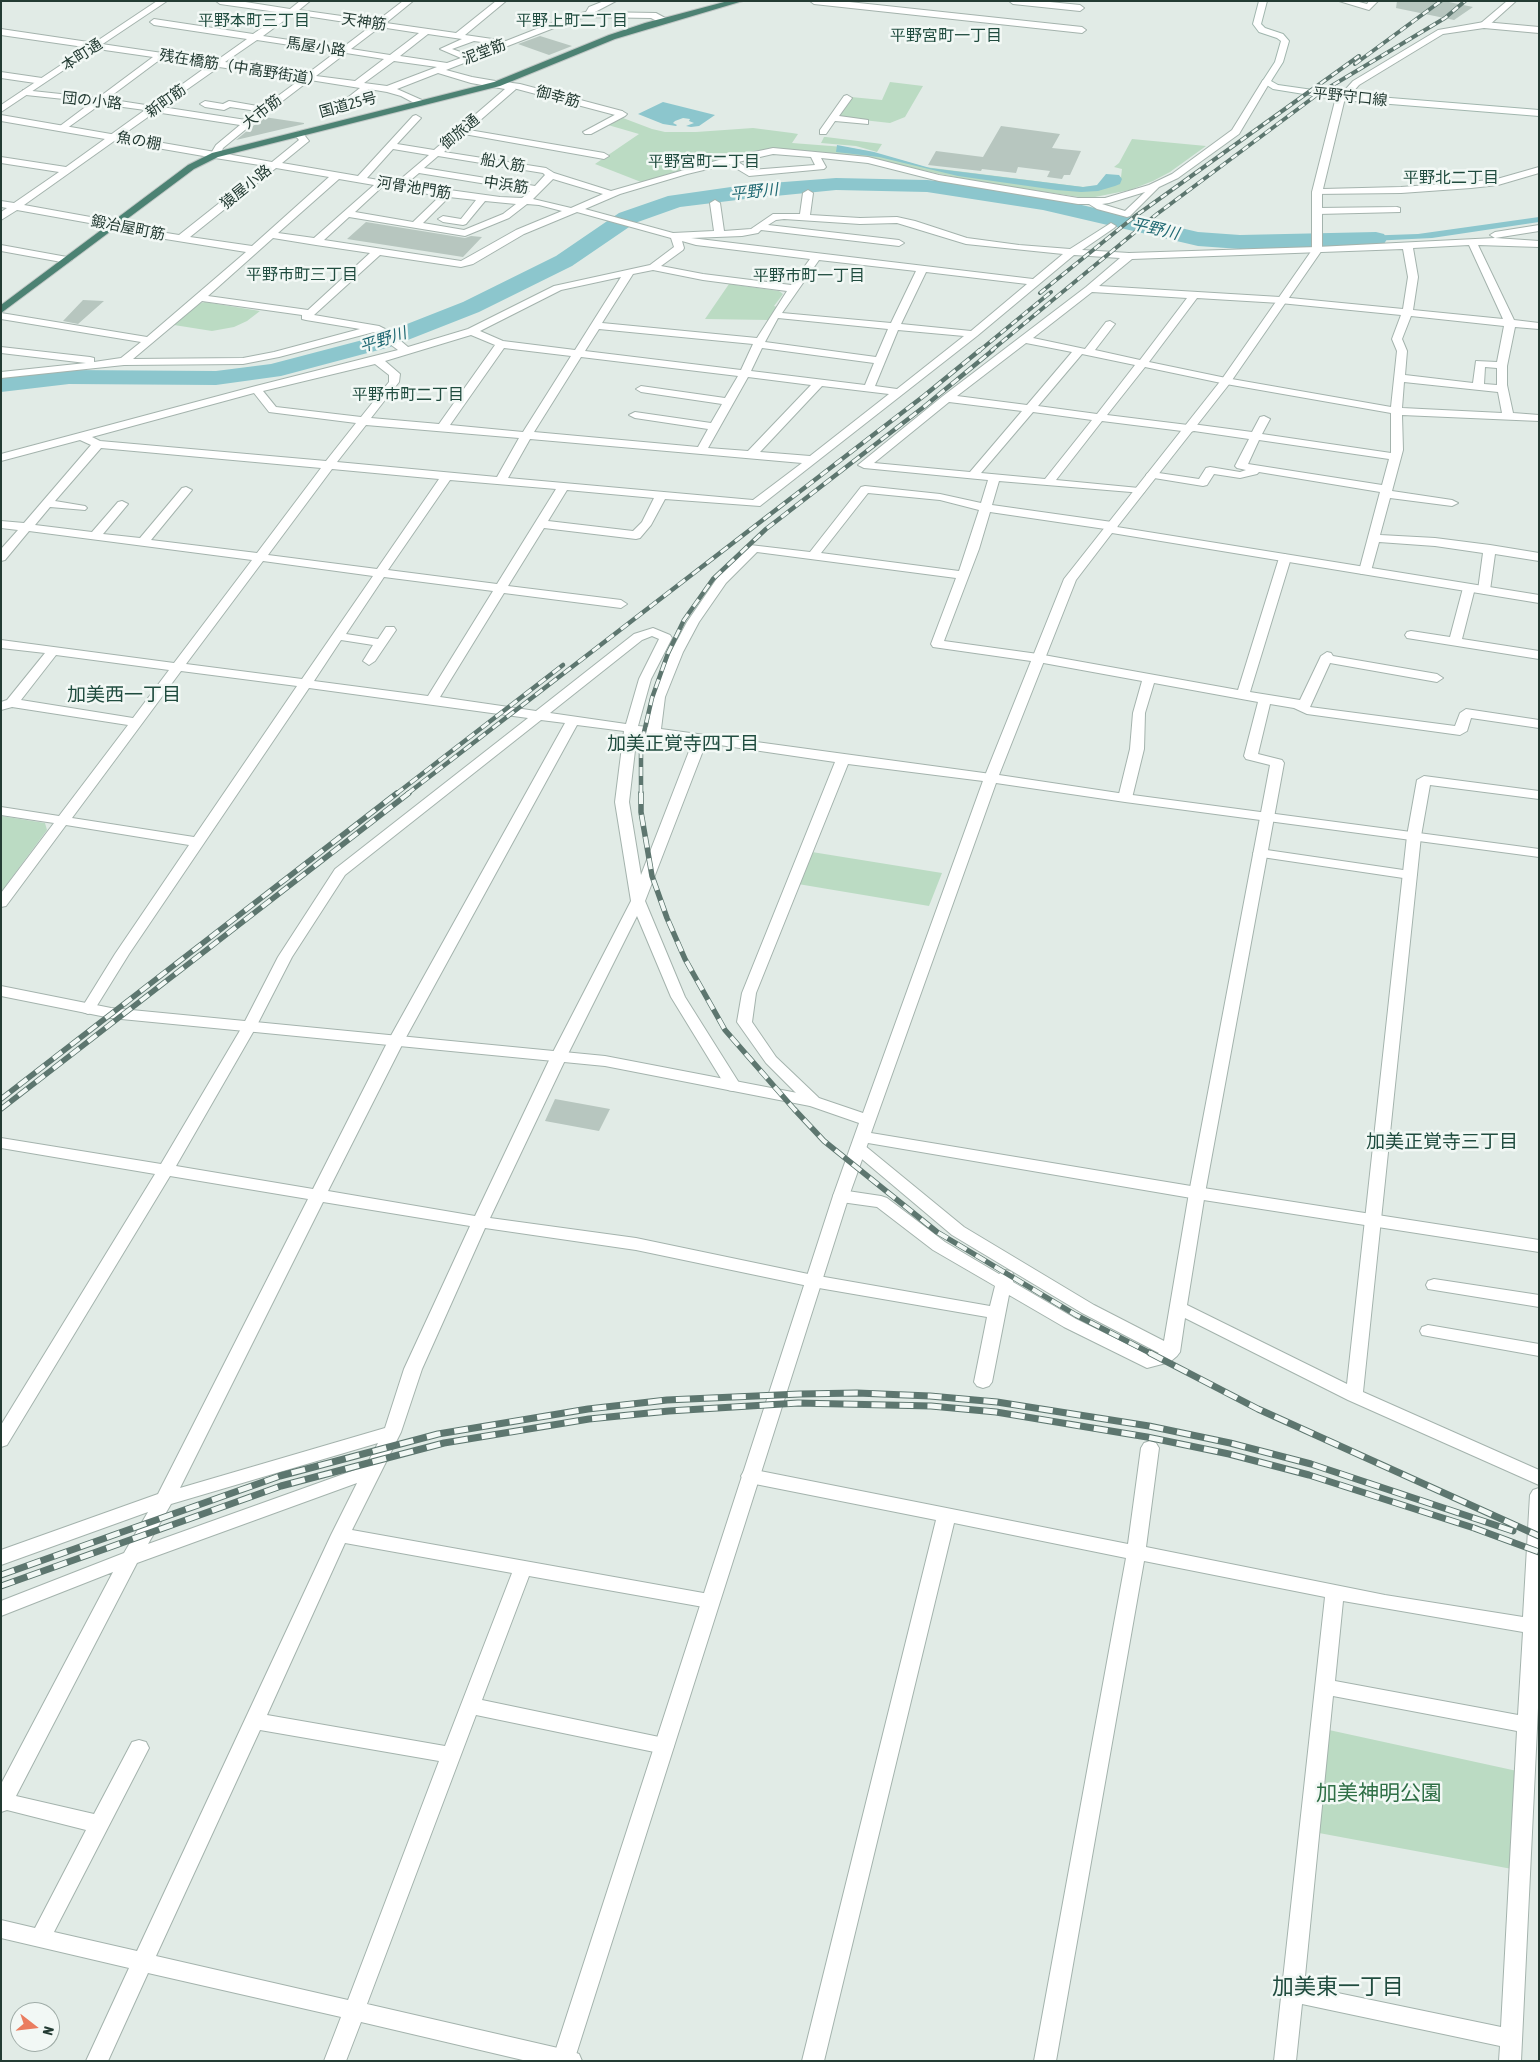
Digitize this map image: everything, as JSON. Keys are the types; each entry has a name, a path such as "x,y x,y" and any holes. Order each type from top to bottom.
{"highway":[{"name":"国道25号","path":"1,310 111,225 191,167 216,155 497,84 612,36 739,1"}],"street":[{"name":"本町通","path":"1,109 163,1"},
{"name":"天神筋","path":"220,1 508,44"},
{"name":"新町筋","path":"1,217 306,1"},
{"name":"大市筋","path":"216,155 219,146 409,1"},
{"path":"458,36 502,1"},
{"name":"泥堂筋","path":"388,89 575,17 590,14 592,9 612,1"},
{"path":"814,1 1082,30"},
{"path":"902,11 911,1"},
{"path":"1013,1 1080,8"},
{"path":"272,235 461,264 469,262 520,232 611,194 729,160 773,151 868,160 939,178 1092,202 1106,201 1175,176 1236,132 1279,62 1285,41 1280,36 1262,30 1256,24 1263,1"},
{"path":"1343,1 1369,7 1374,1"},
{"path":"1484,25 1512,1"},
{"path":"590,14 653,15 664,21"},
{"name":"馬屋小路","path":"154,22 448,66"},
{"path":"1,1929 141,1963 566,2060 710,1601 841,1196 991,778 1070,578 1191,428 1226,381 1280,300 1317,249 1318,192 1341,97 1356,83 1434,35 1484,25 1539,30"},
{"path":"356,85 427,31"},
{"name":"残在橋筋（中高野街道）","path":"2,33 388,89"},
{"path":"469,58 444,49 473,38"},
{"path":"63,128 160,56"},
{"name":"御幸筋","path":"438,70 471,80 516,86 621,114 588,132"},
{"path":"1,75 42,81"},
{"name":"平野守口線","path":"1266,82 1288,90 1341,97 1539,113"},
{"name":"御旅通","path":"398,186 511,89 497,84"},
{"path":"336,111 366,86"},
{"path":"388,89 420,103"},
{"name":"団の小路","path":"26,92 74,99 100,100 248,123"},
{"path":"823,132 846,98"},
{"path":"206,104 224,107 229,104 265,110"},
{"name":"魚の棚","path":"1,118 116,136 216,155"},
{"path":"360,180 416,118"},
{"path":"833,118 865,122"},
{"path":"461,131 604,156"},
{"name":"猿屋小路","path":"182,238 304,141 299,134"},
{"path":"510,165 535,144"},
{"name":"船入筋","path":"391,146 546,171 551,175 611,194"},
{"path":"729,160 749,173 821,167 814,154"},
{"name":"河骨池門筋","path":"216,155 447,194 539,202 612,218 696,242 817,256 899,243"},
{"path":"1,160 68,170"},
{"name":"中浜筋","path":"416,170 536,189"},
{"path":"1318,192 1401,190 1471,185 1498,182 1539,170"},
{"path":"348,214 465,232 506,216 525,201 551,175"},
{"path":"1,375 123,362 255,250 336,176"},
{"path":"316,242 381,183"},
{"path":"1092,202 1100,207 1127,214 1160,183"},
{"path":"805,216 808,193"},
{"path":"415,225 447,194"},
{"path":"425,217 463,222 483,198"},
{"path":"715,203 719,233"},
{"name":"鍛冶屋町筋","path":"1,204 128,230 255,250"},
{"path":"1318,211 1397,210"},
{"path":"654,267 679,248 675,235 742,233 754,231 773,217 805,216 860,221 897,220 899,243 922,269 1033,282"},
{"path":"81,436 98,444 756,504 972,334 1033,282 1073,251 1112,226"},
{"path":"758,227 899,243 966,241 1020,248 1129,256 1472,242 1539,244"},
{"path":"1472,242 1479,238 1539,228"},
{"path":"1472,242 1510,323 1502,366 1503,389 1508,416"},
{"path":"1365,571 1397,450 1396,411 1402,351 1397,340 1408,312 1413,277 1408,246"},
{"path":"1,248 66,260"},
{"path":"378,251 306,317 375,328 385,333 404,349"},
{"path":"701,451 775,315 817,256"},
{"path":"1129,256 1090,289 947,398 864,465 1139,491"},
{"path":"1,458 256,389 377,360 404,349 472,331 558,288 628,272 654,267 703,277 794,289"},
{"path":"869,388 895,325 922,269"},
{"path":"501,480 527,434 628,272"},
{"path":"1090,289 1280,300 1539,326"},
{"path":"1048,482 1143,363 1194,295"},
{"path":"199,298 310,313"},
{"path":"775,315 895,325 972,334"},
{"path":"1,316 148,340"},
{"path":"973,475 1110,324"},
{"path":"594,326 759,342 880,361"},
{"path":"1,350 123,362 201,363 243,361 275,355 375,328"},
{"path":"472,331 501,344 898,392"},
{"path":"1024,339 1226,381 1396,411 1539,418"},
{"path":"443,427 501,344"},
{"path":"1,903 394,382 395,374 377,360"},
{"path":"1478,386 1480,363 1502,366"},
{"path":"1400,378 1503,389"},
{"path":"751,455 819,383"},
{"path":"256,389 273,410 363,421 811,460"},
{"path":"641,389 729,402"},
{"path":"947,398 1030,410 1191,428 1395,457"},
{"path":"634,415 714,427"},
{"path":"1264,419 1241,466 1452,502"},
{"path":"1,557 98,444"},
{"path":"1,448 21,453"},
{"path":"1152,475 1203,483 1210,470 1240,475 1264,469"},
{"path":"88,1009 122,954 447,475"},
{"path":"996,477 937,644 1038,658 1265,698 1298,705 1307,710 1460,731 1466,713 1539,724"},
{"path":"432,700 563,487"},
{"path":"813,556 865,489 940,497 986,508 1111,527 1285,558 1539,599"},
{"path":"143,542 186,490"},
{"path":"541,524 636,535 647,522 661,496"},
{"path":"48,503 81,508"},
{"path":"96,536 122,504"},
{"path":"1,524 621,604"},
{"path":"1373,538 1435,542 1539,556"},
{"path":"654,732 659,697 677,652 693,622 722,580 754,548 962,575"},
{"path":"1484,590 1490,550"},
{"path":"1243,695 1285,558"},
{"path":"1455,641 1470,588"},
{"path":"369,661 390,630"},
{"path":"1,1440 165,1171 249,1027 285,957 340,872 638,637 653,632 666,638 645,679 631,728 622,802 638,901 678,997 733,1086"},
{"path":"1411,635 1539,655"},
{"path":"338,636 382,643"},
{"path":"1,644 432,700 1125,798 1539,853"},
{"path":"6,705 54,651"},
{"path":"1298,705 1305,703 1326,657 1436,678"},
{"path":"1125,798 1137,749 1139,712 1150,678"},
{"path":"841,1196 881,1202 939,1246 1070,1324 1147,1362 1164,1358 1171,1352 1180,1308 1197,1193 1277,762 1251,756 1265,698"},
{"path":"6,705 136,722"},
{"path":"99,1824 2,1803 130,1558 164,1499 396,1041 573,720"},
{"path":"97,2061 340,1535 392,1432 413,1369 480,1222 559,1056 638,901 701,738"},
{"path":"813,1101 771,1060 744,1022 748,993 843,759"},
{"path":"1354,1395 1414,836 1424,780 1539,795"},
{"path":"1,811 198,842"},
{"path":"1260,853 1410,875"},
{"path":"1,991 88,1009 249,1027 606,1061 813,1101 868,1121"},
{"path":"1,1143 480,1222 636,1244 814,1281 996,1313"},
{"path":"860,1143 1539,1246"},
{"path":"860,1143 958,1231 1088,1309 1171,1352"},
{"path":"983,1382 996,1313 1010,1262"},
{"path":"1434,1285 1539,1301"},
{"path":"1180,1308 1354,1395 1539,1478"},
{"path":"1428,1331 1539,1350"},
{"path":"1,1558 164,1499 392,1432"},
{"path":"1045,2061 1136,1552 1150,1448"},
{"path":"1,1609 130,1558 372,1471"},
{"path":"750,1476 1335,1592 1535,1626"},
{"path":"1510,2061 1527,1725 1535,1626 1539,1495"},
{"path":"813,2061 947,1514"},
{"path":"340,1535 710,1601"},
{"path":"335,2061 523,1567"},
{"path":"1285,2061 1335,1592"},
{"path":"1325,1687 1527,1725"},
{"path":"470,1706 664,1746"},
{"path":"254,1721 452,1755"},
{"path":"40,1938 139,1748"},
{"path":"1293,1993 1512,2038"}],"green space":[{"path":"890,82 923,86 905,117 890,123 836,117 851,97 882,100"},
{"path":"623,118 665,132 753,128 792,133 798,134 792,143 868,151 925,167 1083,187 1097,186 1121,177 1122,169 1114,167 1119,163 1132,139 1206,146 1170,172 1153,181 1130,190 1095,197 1079,197 979,182 849,155 769,149 734,156 641,182 595,164 639,134 608,125"},
{"path":"824,137 882,144 877,152 856,146 821,143"},
{"path":"729,284 779,291 783,294 774,306 777,307 769,320 705,319"},
{"path":"205,302 260,311 247,321 234,327 212,331 174,325 197,304"},
{"path":"1,816 45,823 47,830 1,892"},
{"path":"812,852 942,873 929,906 798,884"},
{"name":"加美神明公園","path":"1329,1730 1517,1771 1512,1869 1319,1833"}],"water":[{"path":"663,102 715,115 699,126 691,127 686,126 694,123 689,121 690,119 683,118 675,121 673,123 676,126 663,124 638,114"},
{"path":"837,145 874,152 930,168 1083,187 1097,185 1106,174 1119,175 1122,179 1120,184 1098,191 1056,190 958,176 879,157 836,152"},
{"path":"1539,217 1539,222 1432,238 1331,243 1331,237 1418,234"}],"building":[{"path":"1397,1 1444,1 1473,7 1454,20 1396,8"},
{"path":"540,36 572,46 549,55 518,44"},
{"path":"264,117 304,123 304,124 236,140"},
{"path":"1001,126 1060,134 1052,148 1081,151 1070,175 1064,175 1062,179 1047,177 1050,171 1018,167 1016,173 928,165 936,151 983,157"},
{"path":"366,222 465,238 471,236 482,237 463,257 347,239"},
{"path":"83,300 104,301 78,324 63,321"},
{"path":"555,1099 610,1109 599,1131 545,1121"}],"waterway":[{"name":"平野川","path":"1,385 69,377 216,378 272,371 382,342 471,307 564,261 627,218 676,201 745,192 836,184 927,186 1043,203 1198,239 1240,242 1376,239"}],"railway":[{"path":"1355,64 1441,1"},
{"path":"991,351 1157,214 1318,94 1445,18 1465,1"},
{"path":"1040,293 1134,217 1359,56"},
{"path":"979,351 1051,292"},
{"path":"407,794 925,395 980,350"},
{"path":"993,350 925,406 766,529 713,579 684,620 668,653 652,698 641,745 641,812 652,876 667,918 685,959 725,1030 824,1141 937,1232 1076,1315 1152,1354"},
{"path":"396,794 563,665"},
{"path":"1,1099 397,793"},
{"path":"1,1109 409,793"},
{"path":"1150,1353 1258,1409 1539,1536"},
{"path":"1,1575 280,1476 438,1434 588,1409 667,1400 800,1394 857,1393 930,1396 997,1402 1149,1426 1230,1443 1311,1464 1513,1531"},
{"path":"1,1586 281,1486 444,1443 589,1419 669,1411 798,1403 931,1406 996,1412 1147,1437 1229,1454 1309,1475 1474,1528 1539,1552"}],"district":[{"name":"平野本町三丁目","path":"254,21"},
{"name":"平野上町二丁目","path":"572,21"},
{"name":"平野宮町一丁目","path":"946,36"},
{"name":"平野宮町二丁目","path":"704,162"},
{"name":"平野北二丁目","path":"1451,178"},
{"name":"平野市町三丁目","path":"302,275"},
{"name":"平野市町一丁目","path":"809,276"},
{"name":"平野市町二丁目","path":"408,395"},
{"name":"加美西一丁目","path":"124,695"},
{"name":"加美正覚寺四丁目","path":"683,744"},
{"name":"加美正覚寺三丁目","path":"1442,1142"},
{"name":"加美東一丁目","path":"1338,1987"}]}
